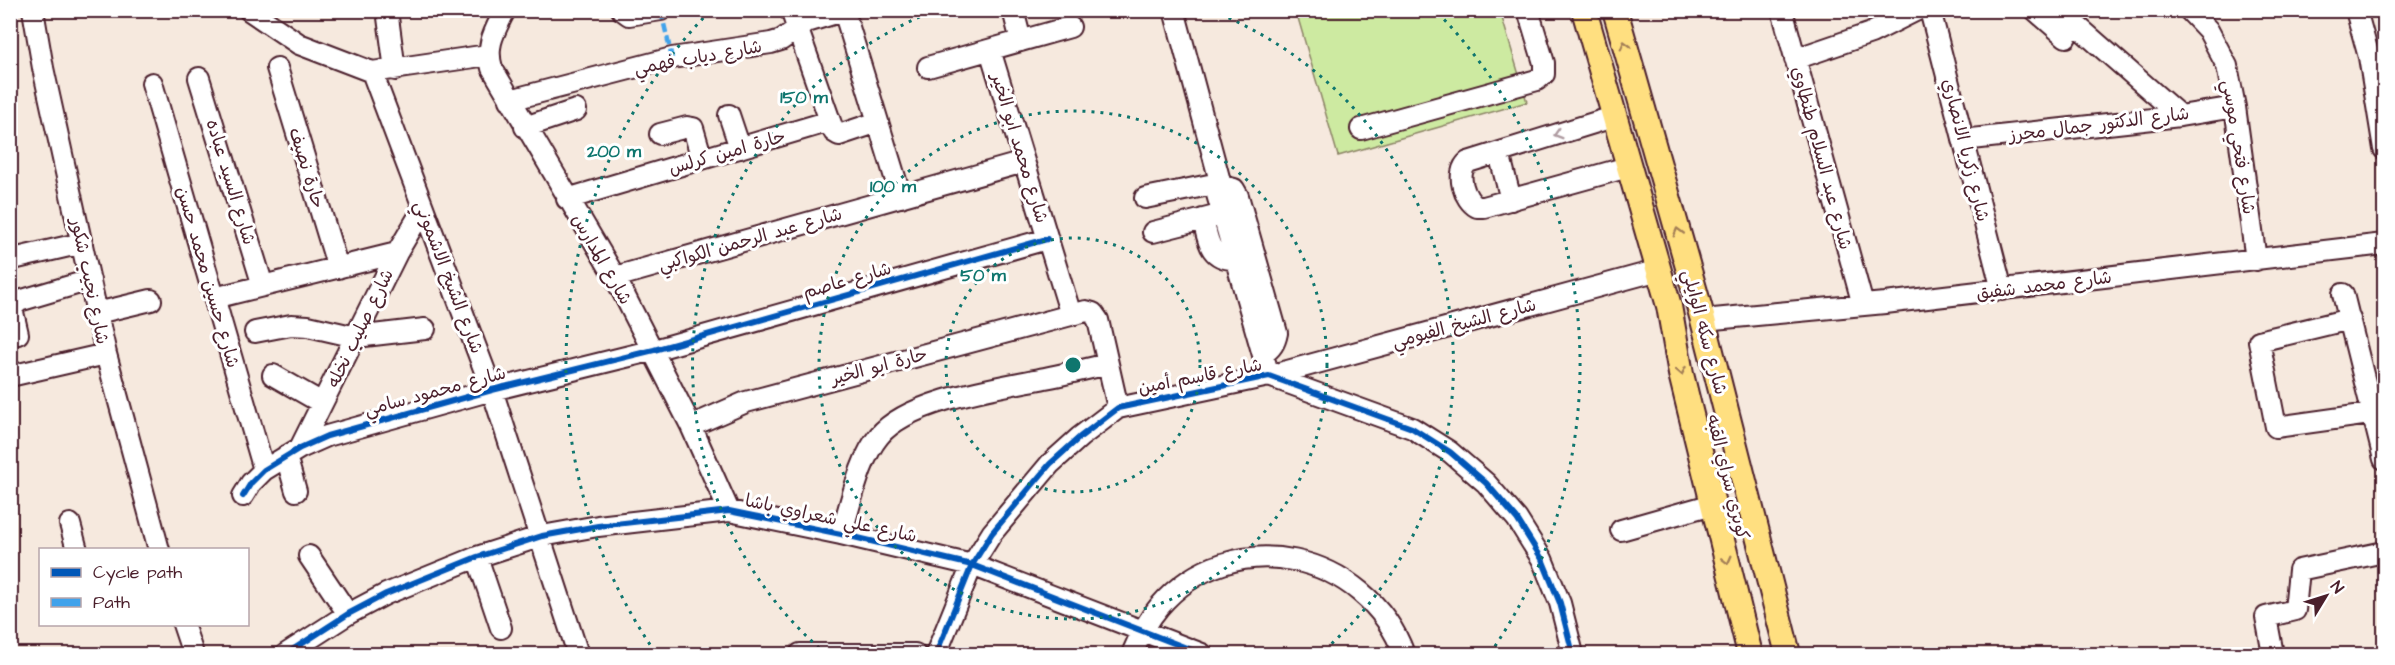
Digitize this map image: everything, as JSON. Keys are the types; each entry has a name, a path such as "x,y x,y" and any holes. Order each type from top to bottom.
{"main road":[{"name":"شارع سكه الوايلي","path":"1584,10 1669,306 1681,374 1750,654"},
{"name":"شارع سكه الوايلي","path":"1615,10 1703,320 1788,654"},
{"name":"كوبري سراي القبه","path":"1669,306 1687,335 1701,367 1772,654"}],"street":[{"name":"شارع نجيب شكور","path":"33,10 43,68 106,354 159,548"},
{"path":"249,10 298,44 372,72 488,55 491,41 505,10"},
{"path":"387,10 395,70"},
{"path":"628,13 661,10"},
{"path":"1012,10 1021,41"},
{"path":"1174,10 1223,214 1269,376"},
{"path":"1361,129 1537,80 1544,74 1544,63 1528,10"},
{"name":"شارع عبد السلام طنطاوي","path":"1782,10 1863,305"},
{"path":"1795,59 1870,33 1917,10"},
{"name":"شارع زكريا الانصاري","path":"1930,10 2002,290"},
{"path":"2035,10 2066,37"},
{"path":"2059,10 2180,116"},
{"name":"شارع فتحي موسي","path":"2189,10 2208,30 2227,66 2235,107 2256,260"},
{"path":"2356,10 2369,57 2385,149"},
{"path":"845,11 901,197"},
{"name":"شارع دياب فهمي","path":"510,100 672,58 771,44 781,40 795,19 807,22 845,11"},
{"path":"795,19 834,132 839,135 878,122"},
{"path":"928,67 1070,27"},
{"name":"شارع محمد ابو الخير","path":"990,50 1071,315"},
{"name":"شارع المدارس","path":"488,55 492,68 525,127 615,277 654,350 729,511"},
{"name":"حارة نصيف","path":"276,68 338,267"},
{"name":"شارع الشيخ الاشموني","path":"372,72 492,390 542,536 578,654"},
{"name":"شارع السيد عباده","path":"199,78 262,286"},
{"name":"شارع حسين محمد حسن","path":"152,84 264,470"},
{"name":"شارع الدكتور جمال محرز","path":"1963,140 2180,116 2235,107"},
{"path":"525,127 576,110"},
{"path":"729,115 740,148"},
{"path":"1613,117 1468,162 1463,166 1462,180 1468,199 1477,207 1511,200 1628,167"},
{"name":"حارة امين كرلس","path":"567,199 830,121"},
{"path":"660,134 687,127 693,128 702,159"},
{"path":"1499,153 1511,200"},
{"name":"شارع عبد الرحمن الكواكبي","path":"615,277 1024,162"},
{"path":"1145,198 1217,184 1234,189 1238,196 1277,333 1275,342 1263,354"},
{"name":"شارع صليب نخله","path":"293,452 322,403 397,253 423,209"},
{"path":"1153,232 1223,214"},
{"path":"1203,219 1210,248 1215,254 1228,260 1236,259"},
{"name":"شارع عاصم","path":"654,350 1047,239"},
{"path":"13,259 82,243"},
{"name":"شارع محمد شفيق","path":"1703,320 2002,290 2385,244"},
{"path":"214,298 397,253"},
{"name":"شارع الشيخ الفيومي","path":"1269,376 1659,270"},
{"path":"18,334 12,308 19,301 90,280"},
{"path":"2343,294 2379,413 2385,459"},
{"path":"97,313 151,300"},
{"path":"1071,315 1086,311 1093,313 1098,320 1118,408"},
{"name":"حارة ابو الخير","path":"691,426 746,402 1071,315"},
{"path":"2350,319 2259,341 2276,427 2379,413"},
{"path":"255,332 291,325 308,326 356,337 425,329"},
{"name":"شارع محمود سامي","path":"243,496 251,483 264,470 293,452 327,436 492,390 654,350"},
{"path":"10,376 106,354"},
{"path":"841,534 870,450 885,429 897,419 919,408 974,393 1108,364"},
{"path":"273,375 322,403"},
{"name":"شارع قاسم أمين","path":"936,654 972,565 992,533 1050,464 1089,429 1118,408 1269,376 1412,428 1450,452 1486,483 1517,519 1542,559 1560,603 1572,654"},
{"path":"293,452 296,491"},
{"path":"1621,530 1713,504"},
{"name":"شارع علي شعراوي باشا","path":"286,654 348,614 386,594 477,557 542,536 655,518 729,511 841,534 972,565 1202,654"},
{"path":"70,524 77,548"},
{"path":"2273,654 2266,617 2295,610 2299,570 2385,552"},
{"path":"309,556 348,614"},
{"path":"477,557 501,628"},
{"path":"1132,654 1141,632 1159,606 1183,585 1209,569 1239,560 1271,557 1302,561 1322,568 1359,589 1381,611 1398,638 1404,654"},
{"path":"184,626 193,654"},
{"path":"800,654 915,654"}],"green space":[{"path":"1296,11 1500,11 1527,102 1338,156"}],"marked path":[{"path":"661,11 672,58"}],"cycle path":[{"path":"243,496 251,483 264,470 300,448 327,436 492,390 654,350 1047,239"},
{"path":"936,654 972,565 992,533 1050,464 1080,437 1118,408 1269,376 1412,428 1450,452 1486,483 1517,519 1542,559 1560,603 1573,654"},
{"path":"286,654 348,614 386,594 477,557 542,536 598,526 729,511 841,534 972,565 1202,654"}]}
